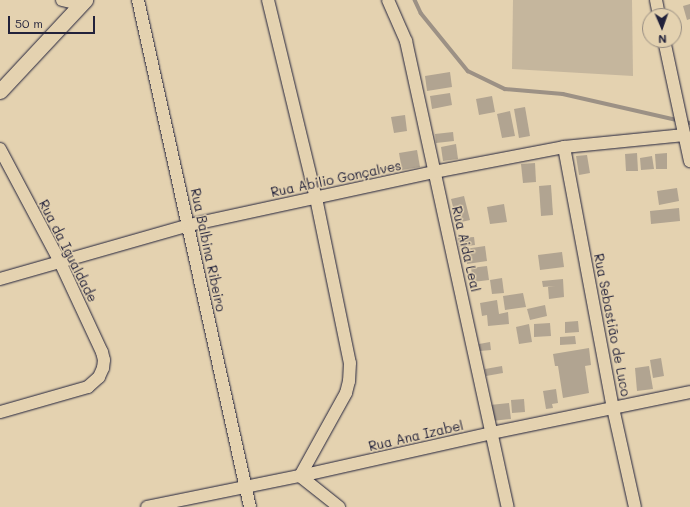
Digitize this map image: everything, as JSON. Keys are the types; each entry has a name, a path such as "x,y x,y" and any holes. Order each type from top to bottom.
{"main road":[{"path":"0,91 82,2"}],"street":[{"path":"62,0 82,2"},
{"name":"Rua Balbina Ribeiro","path":"138,0 189,225 250,507"},
{"path":"268,0 316,198 350,363 349,381 346,393 300,476 339,507"},
{"name":"Rua Aida Leal","path":"388,0 406,41 508,507"},
{"path":"666,48 690,161"},
{"name":"Rua Abilio Gonçalves","path":"0,279 189,225 434,172 564,147 684,133"},
{"name":"Rua Sebastião de Luco","path":"564,147 613,408 635,507"},
{"name":"Rua da Igualdade","path":"0,149 60,262 102,352 103,368 99,378 88,387 0,412"},
{"name":"Rua Ana Izabel","path":"147,507 300,476 492,433 690,392"}],"shaded area":[{"path":"513,0 632,0 633,76 512,69"}],"building":[{"path":"690,4 690,19 687,20 683,6"},
{"path":"450,72 452,87 427,91 425,76"},
{"path":"450,93 452,105 432,109 430,96"},
{"path":"492,96 495,112 479,115 476,99"},
{"path":"525,107 530,136 519,138 514,109"},
{"path":"510,111 515,136 502,138 497,114"},
{"path":"405,115 407,131 394,133 391,117"},
{"path":"453,132 454,141 436,143 435,134"},
{"path":"456,144 458,159 443,161 441,147"},
{"path":"417,150 420,167 402,170 399,153"},
{"path":"637,153 638,171 626,171 625,154"},
{"path":"667,153 667,169 656,169 655,154"},
{"path":"587,155 590,173 579,175 576,156"},
{"path":"652,156 654,169 641,170 640,158"},
{"path":"535,163 536,182 523,183 521,164"},
{"path":"551,185 553,215 541,216 539,186"},
{"path":"677,188 679,201 659,205 657,191"},
{"path":"464,196 470,220 457,223 451,199"},
{"path":"504,204 507,222 490,224 487,207"},
{"path":"679,208 680,221 651,224 650,211"},
{"path":"474,237 475,245 459,247 458,238"},
{"path":"485,246 487,261 467,264 465,249"},
{"path":"562,252 564,267 540,270 538,255"},
{"path":"487,266 489,280 473,282 471,268"},
{"path":"502,278 504,293 492,294 490,280"},
{"path":"563,279 564,297 549,299 548,287 555,286 543,287 542,281"},
{"path":"523,293 526,307 505,310 503,296"},
{"path":"497,300 499,314 508,312 509,324 488,326 487,315 482,316 480,303"},
{"path":"545,305 547,316 530,320 527,309"},
{"path":"578,321 579,332 565,333 565,322"},
{"path":"550,323 551,336 534,337 534,324"},
{"path":"529,324 532,342 519,344 516,327"},
{"path":"575,336 576,344 560,345 560,337"},
{"path":"490,342 491,350 480,351 479,344"},
{"path":"589,348 591,365 585,366 589,393 563,398 558,366 555,366 553,354"},
{"path":"661,358 664,376 653,378 650,360"},
{"path":"502,366 503,373 486,376 485,369"},
{"path":"649,366 653,389 637,391 635,368"},
{"path":"556,389 558,403 552,404 553,408 546,409 543,391"},
{"path":"524,399 525,412 512,413 511,400"},
{"path":"509,403 511,419 492,421 490,405"}],"waterway":[{"path":"415,0 421,13 468,71 505,89 563,94 690,123"}]}
